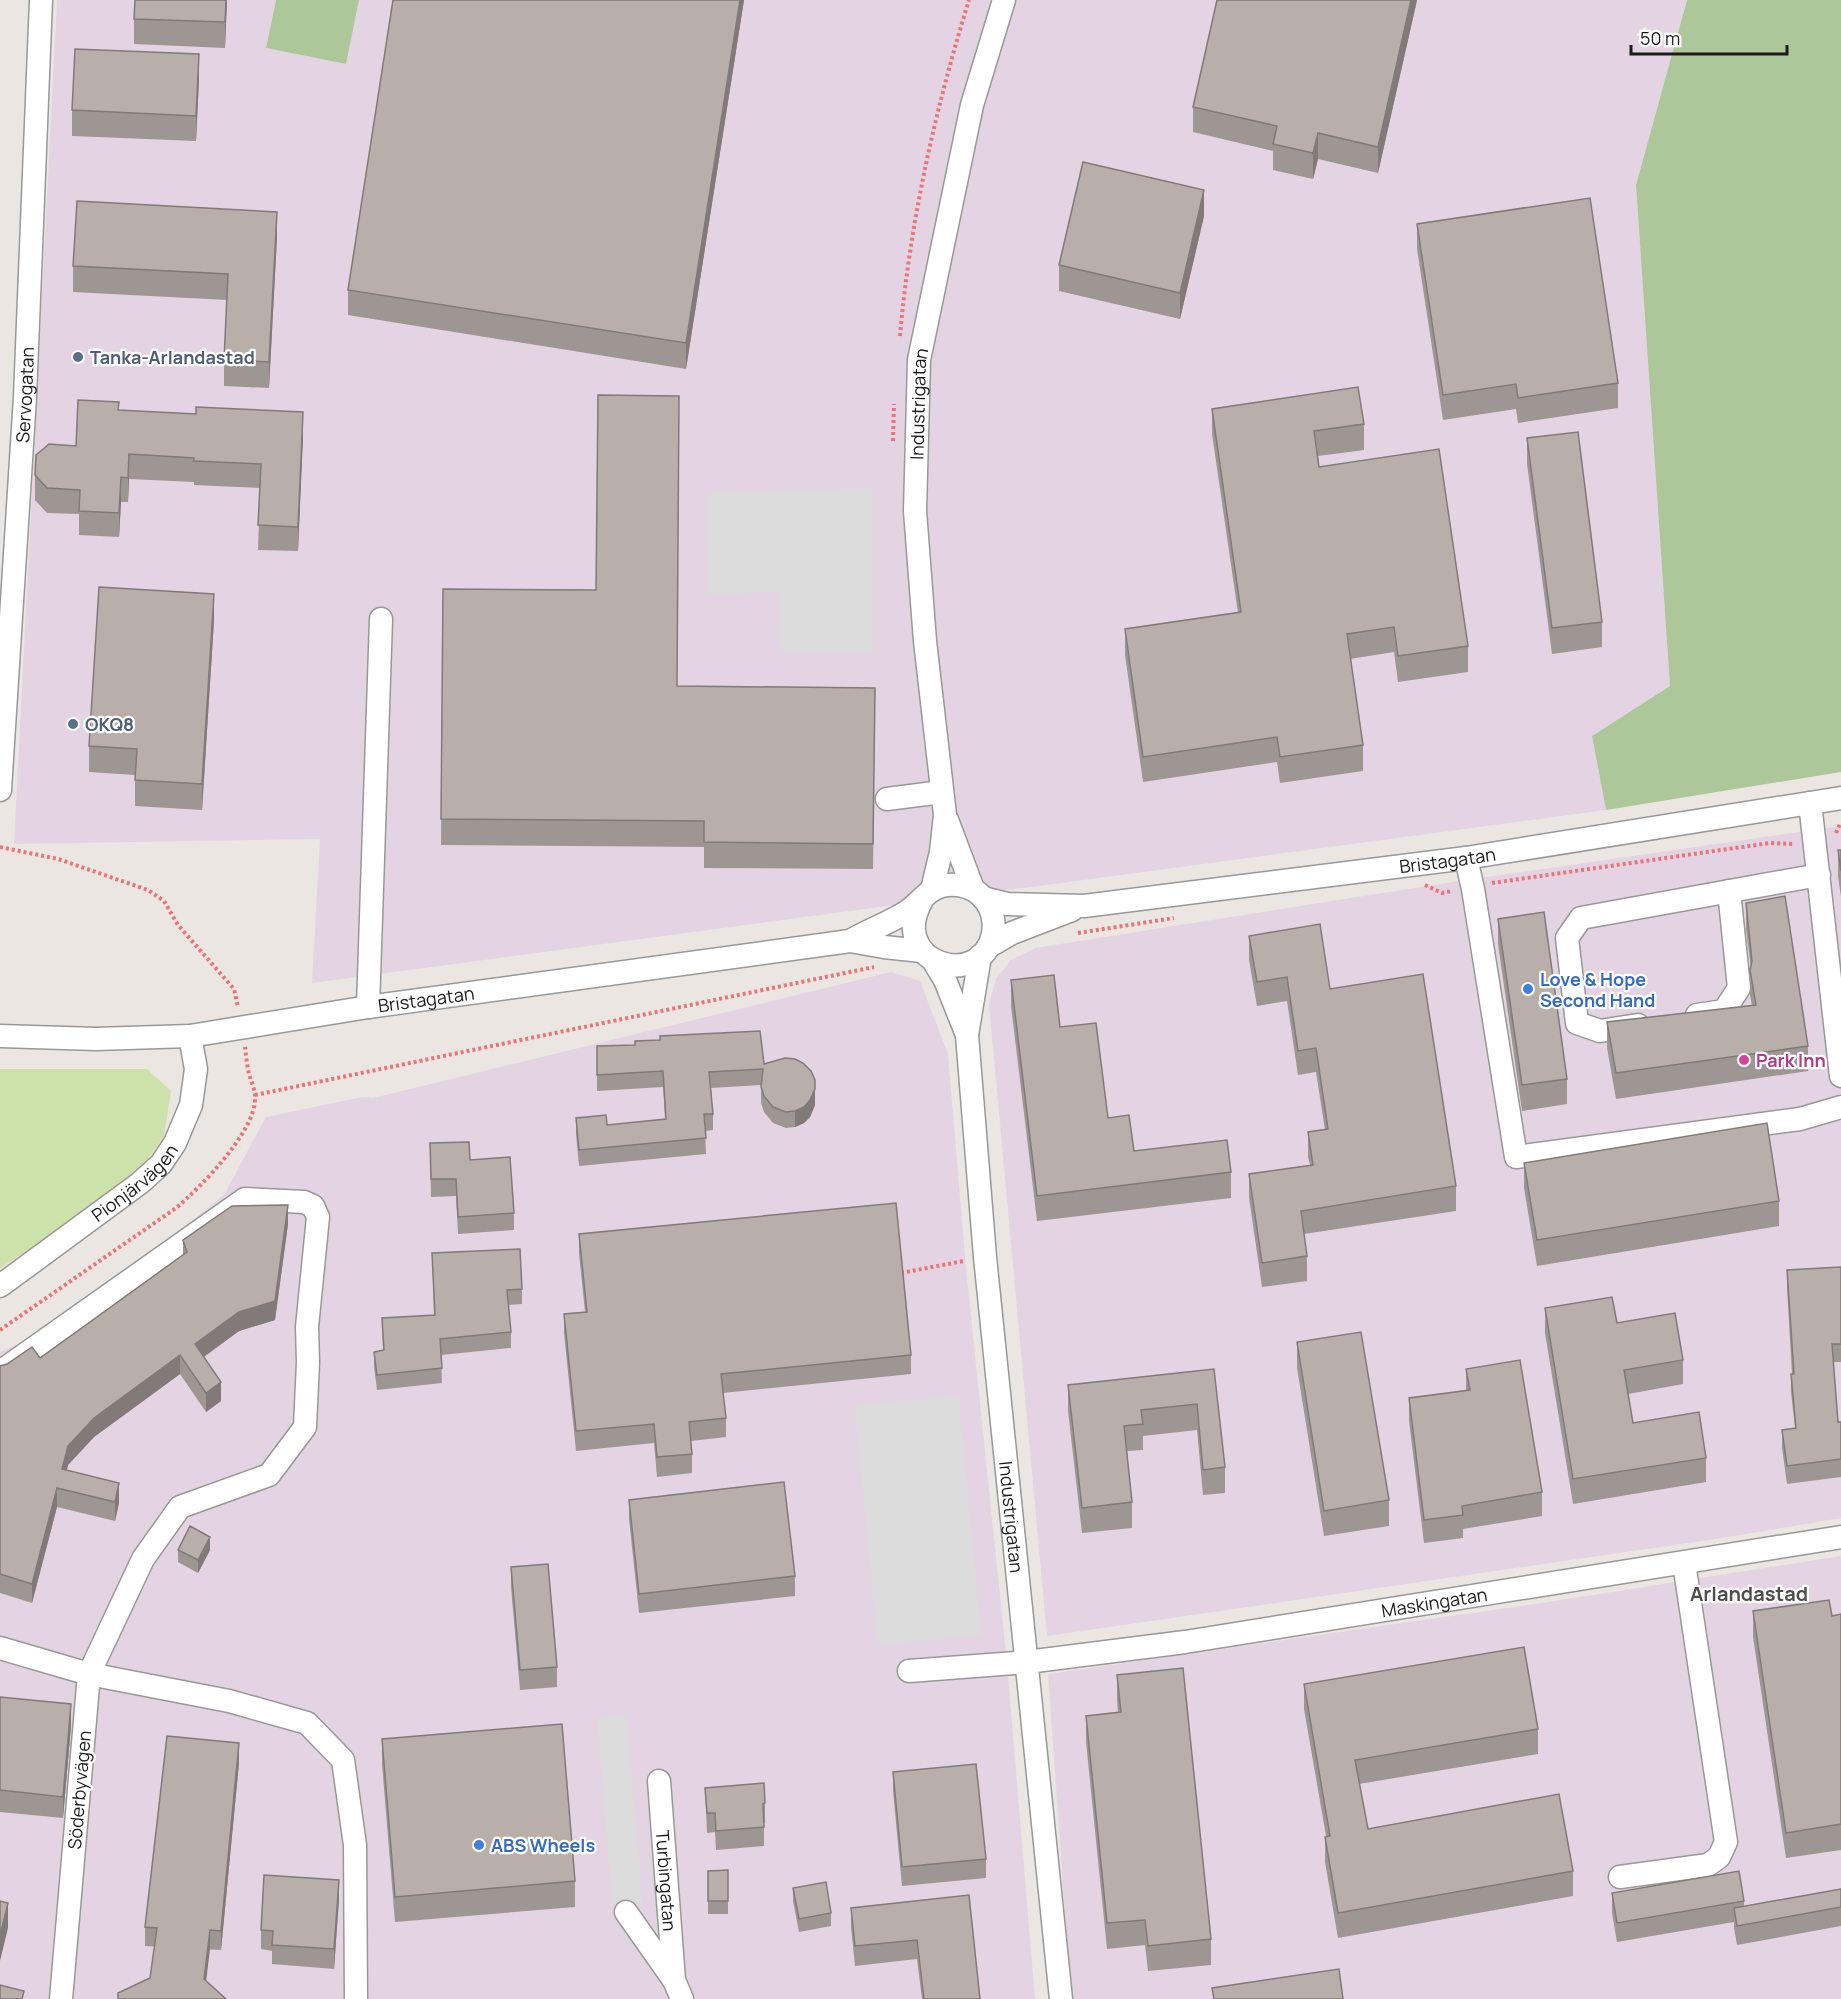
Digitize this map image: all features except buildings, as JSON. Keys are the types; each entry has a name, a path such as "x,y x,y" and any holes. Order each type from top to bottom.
{"street":[{"name":"Servogatan","path":"0,790 25,397 41,0"},
{"name":"Industrigatan","path":"927,895 941,852 945,815 925,641 915,512 919,360 972,105 1004,0"},
{"path":"369,1007 381,619"},
{"path":"887,799 942,792"},
{"name":"Bristagatan","path":"0,1036 96,1039 190,1036 369,1007 850,940 904,914 927,895 945,885 959,885 1007,904 1084,906 1466,858 1841,798"},
{"path":"1810,802 1841,1076"},
{"name":"Industrigatan","path":"945,815 978,893"},
{"path":"1466,858 1516,1157 1800,1119 1841,1107"},
{"path":"1657,1022 1600,1031 1577,1023 1567,938 1581,918 1819,875"},
{"path":"1679,1018 1724,1011 1739,988 1729,891"},
{"path":"978,893 991,909 994,923 993,936 984,952"},
{"path":"927,895 915,912 913,926 915,939 928,956"},
{"name":"Bristagatan","path":"850,940 928,956 945,965 957,966 969,963 1012,933 1084,906"},
{"name":"Industrigatan","path":"984,952 967,1035 985,1257 1061,1999"},
{"name":"Industrigatan","path":"928,956 945,980 967,1035"},
{"name":"Pionjärvägen","path":"0,1286 140,1183 161,1164 175,1143 191,1106 196,1069 190,1036"},
{"path":"0,1371 245,1199 303,1202 313,1206 318,1217 307,1327 305,1427 269,1475 180,1507 143,1559 89,1674"},
{"name":"Maskingatan","path":"909,1671 1027,1662 1185,1642 1841,1537"},
{"path":"1620,1877 1708,1865 1719,1857 1726,1842 1684,1563"},
{"path":"0,1647 89,1674 229,1701 307,1723 343,1760 355,1845 356,1999"},
{"name":"Söderbyvägen","path":"61,1999 89,1674"},
{"name":"Turbingatan","path":"659,1781 678,1990"},
{"name":"Turbingatan","path":"626,1912 678,1990"}],"path":[{"path":"1414,885 1426,885 1442,892 1473,889 1499,881 1770,843 1816,842 1835,836 1841,822"},
{"path":"0,847 58,859 111,875 148,890 164,901 178,925 234,989 255,1095 249,1121 199,1189 176,1208 0,1330"},
{"path":"1076,933 1181,918"},
{"path":"255,1095 877,967"},
{"path":"901,1273 985,1257"}],"shaded area":[{"path":"57,0 276,0 266,48 346,64 359,0 1687,0 1636,185 1670,686 1592,736 1606,810 312,983 320,839 14,844"},
{"path":"872,489 873,652 781,652 780,592 708,594 709,493"},
{"path":"1841,826 1841,1518 1716,1539 1047,1636 989,1004 996,979 1011,960 1035,948 1459,881"},
{"path":"891,972 920,981 948,1054 966,1268 1007,1663 1035,1999 0,1999 0,1352 30,1338 159,1247 224,1195 266,1117 362,1097 373,1098"},
{"path":"958,1396 981,1635 878,1645 855,1406"},
{"path":"1841,1556 1841,1999 1071,1999 1048,1674 1555,1601"},
{"path":"626,1715 642,1903 613,1906 597,1718"}],"green space":[{"path":"276,0 359,0 346,64 266,48"},
{"path":"1687,0 1841,0 1841,772 1606,810 1592,736 1670,686 1636,185"},
{"path":"0,1069 147,1069 171,1091 164,1136 128,1186 0,1268"}],"place":[{"name":"Tanka-Arlandastad","path":"78,357"},
{"name":"OKQ8","path":"73,724"},
{"name":"Love & Hope Second Hand","path":"1528,989"},
{"name":"Park Inn","path":"1744,1060"},
{"name":"ABS Wheels","path":"479,1845"}],"district":[{"name":"Arlandastad","path":"1749,1593"}]}
